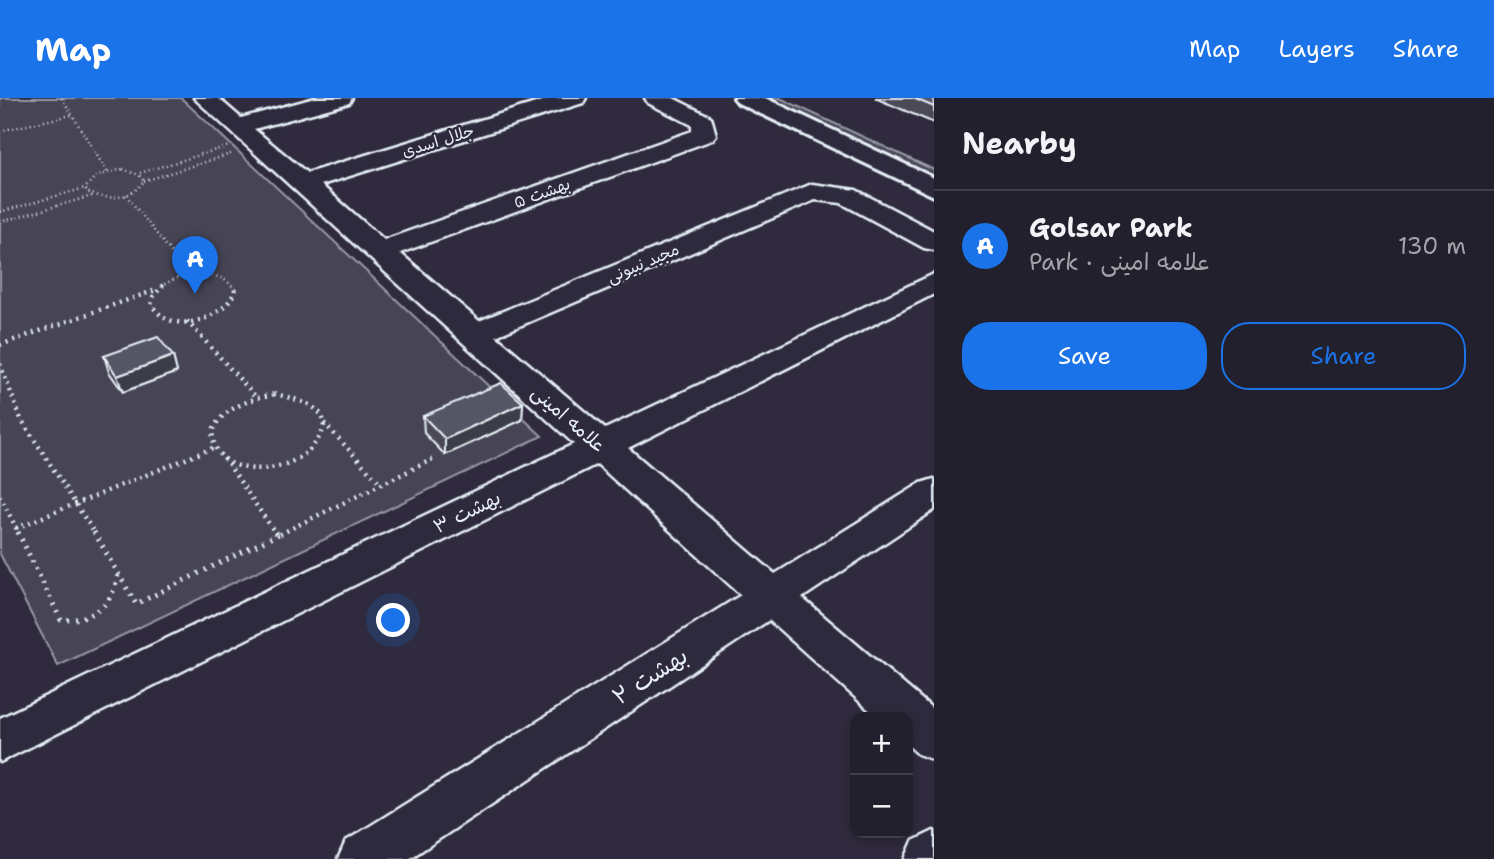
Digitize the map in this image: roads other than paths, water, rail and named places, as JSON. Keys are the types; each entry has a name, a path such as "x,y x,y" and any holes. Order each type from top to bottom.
{"main road":[{"path":"746,98 934,188"},
{"path":"800,98 830,112"}],"street":[{"name":"علامه امینی","path":"205,98 236,141 302,183 934,739"},
{"path":"236,141 341,98"},
{"name":"جلال اسدی","path":"302,183 575,98"},
{"name":"بهشت ۵","path":"380,251 704,135 703,122 656,98"},
{"name":"مجید نبیونی","path":"474,334 812,192 847,196 934,242"},
{"name":"بهشت ۳","path":"0,741 934,283"},
{"name":"بهشت ۲","path":"364,859 934,492"}],"place":[{"name":"Golsar Park","path":"195,294"}]}
